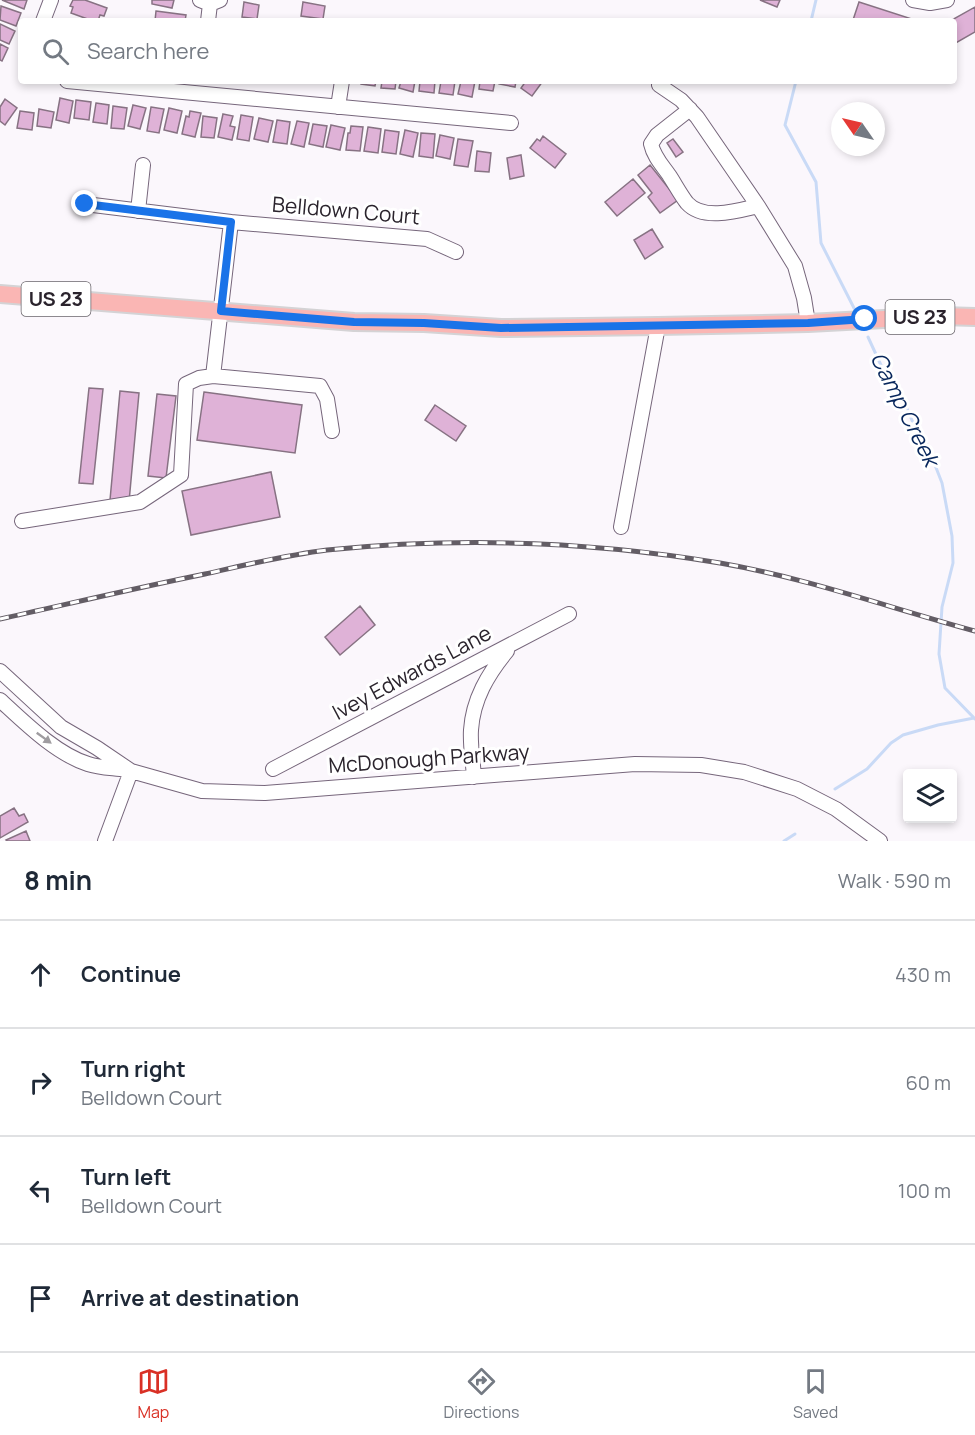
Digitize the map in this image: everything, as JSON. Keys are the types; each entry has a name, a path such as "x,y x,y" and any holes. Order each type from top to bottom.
{"main road":[{"name":"US 23","path":"0,294 354,322 424,323 501,328 808,323 865,319 975,317"}],"street":[{"path":"44,18 51,0"},
{"path":"913,0 930,3 947,0"},
{"path":"208,18 210,1"},
{"path":"134,84 202,87 338,107 511,123"},
{"path":"338,107 342,84"},
{"path":"659,85 690,109 758,206 795,266 808,323"},
{"path":"690,109 657,135 651,144 653,154 687,203 697,211 711,213 738,211 758,206"},
{"path":"138,211 143,165"},
{"name":"Belldown Court","path":"85,204 231,222 426,239 456,252"},
{"path":"213,376 231,222"},
{"path":"621,527 658,326"},
{"path":"22,521 140,502 181,475 186,384 199,378 213,376 320,386 327,399 332,431"},
{"name":"Ivey Edwards Lane","path":"273,769 569,614"},
{"path":"474,777 471,730 477,699 488,674 512,645"},
{"name":"McDonough Parkway","path":"4,676 61,727 97,747 131,771 202,791 265,793 657,763 718,767 774,781 815,797 856,822 880,841"},
{"path":"0,700 62,751 88,764 131,771 105,841"}],"building":[{"path":"2,0 27,0 24,9"},
{"path":"73,0 85,0 107,8 104,16 85,18 71,13 73,7 70,6"},
{"path":"152,0 174,0 172,8 152,4"},
{"path":"760,0 780,0 777,7"},
{"path":"244,2 259,5 257,18 242,17"},
{"path":"303,2 325,6 323,18 301,16"},
{"path":"859,2 909,18 854,18"},
{"path":"1,6 21,13 16,26 0,20"},
{"path":"975,7 975,32 957,42 957,18"},
{"path":"156,11 186,15 186,18 155,18"},
{"path":"0,24 15,31 9,44 0,40"},
{"path":"0,44 8,48 2,61 0,60"},
{"path":"382,84 396,84 395,89 381,88"},
{"path":"400,84 414,84 413,92 399,88"},
{"path":"420,84 435,84 434,93 419,91"},
{"path":"440,84 455,84 453,95 439,93"},
{"path":"460,84 474,84 472,97 458,94"},
{"path":"480,84 494,84 493,91 479,89"},
{"path":"499,84 516,84 515,87"},
{"path":"524,84 541,84 532,96 521,88"},
{"path":"60,98 73,101 69,123 56,120"},
{"path":"5,99 17,108 5,125 0,121 0,107"},
{"path":"76,100 91,102 89,120 74,118"},
{"path":"96,103 109,105 107,124 93,122"},
{"path":"133,105 146,108 140,129 128,126"},
{"path":"113,106 127,108 124,129 111,128"},
{"path":"151,107 164,109 159,133 147,131"},
{"path":"169,108 182,111 177,133 164,130"},
{"path":"39,109 54,112 51,128 37,126"},
{"path":"20,111 34,113 32,130 17,128"},
{"path":"190,111 201,113 195,137 182,134 186,116 189,117"},
{"path":"223,114 233,116 230,126 235,127 232,140 218,137"},
{"path":"241,115 253,117 249,141 237,139"},
{"path":"203,116 217,118 214,138 201,137"},
{"path":"259,118 273,121 268,142 254,139"},
{"path":"277,120 290,122 287,144 273,142"},
{"path":"297,121 309,123 304,147 291,144"},
{"path":"313,124 327,126 323,147 309,144"},
{"path":"331,125 345,128 340,150 326,147"},
{"path":"351,126 363,127 360,151 346,150"},
{"path":"368,127 381,129 378,153 364,151"},
{"path":"385,130 399,132 396,154 382,152"},
{"path":"405,130 418,133 413,157 400,154"},
{"path":"421,133 435,134 433,158 419,156"},
{"path":"440,135 454,138 450,159 436,156"},
{"path":"543,136 566,154 555,168 530,148 537,139 540,141"},
{"path":"458,139 473,141 468,167 454,165"},
{"path":"673,139 683,152 676,157 667,143"},
{"path":"477,151 491,153 489,172 475,171"},
{"path":"521,155 524,176 510,179 507,158"},
{"path":"650,165 678,200 660,213 648,197 652,193 638,175"},
{"path":"633,179 645,193 617,216 605,202"},
{"path":"652,229 663,247 645,259 634,240"},
{"path":"89,388 103,389 93,484 79,483"},
{"path":"120,391 139,393 129,502 110,500"},
{"path":"204,392 302,405 295,453 197,440"},
{"path":"157,394 176,396 166,478 148,476"},
{"path":"435,405 466,426 456,441 425,420"},
{"path":"271,472 280,517 191,535 182,491"},
{"path":"360,606 375,625 340,655 325,637"},
{"path":"14,808 19,816 24,814 28,822 0,838 0,816"},
{"path":"26,831 30,841 6,840"}],"waterway":[{"name":"Camp Creek","path":"812,18 816,0"},
{"name":"Camp Creek","path":"795,84 785,125 816,182 821,243 857,314"},
{"name":"Camp Creek","path":"868,337 891,387 905,404 914,425 926,442 942,483 952,536 953,563 942,607 939,654 945,688 975,719"},
{"path":"835,789 867,769 891,743 903,735 974,718"},
{"path":"784,841 795,834"}],"railway":[{"path":"0,619 312,552 425,543 524,543 622,550 752,569 817,585 975,631"}],"route":[{"path":"85,204 231,222 221,311 354,322 424,323 501,328 808,323 865,319"}]}
